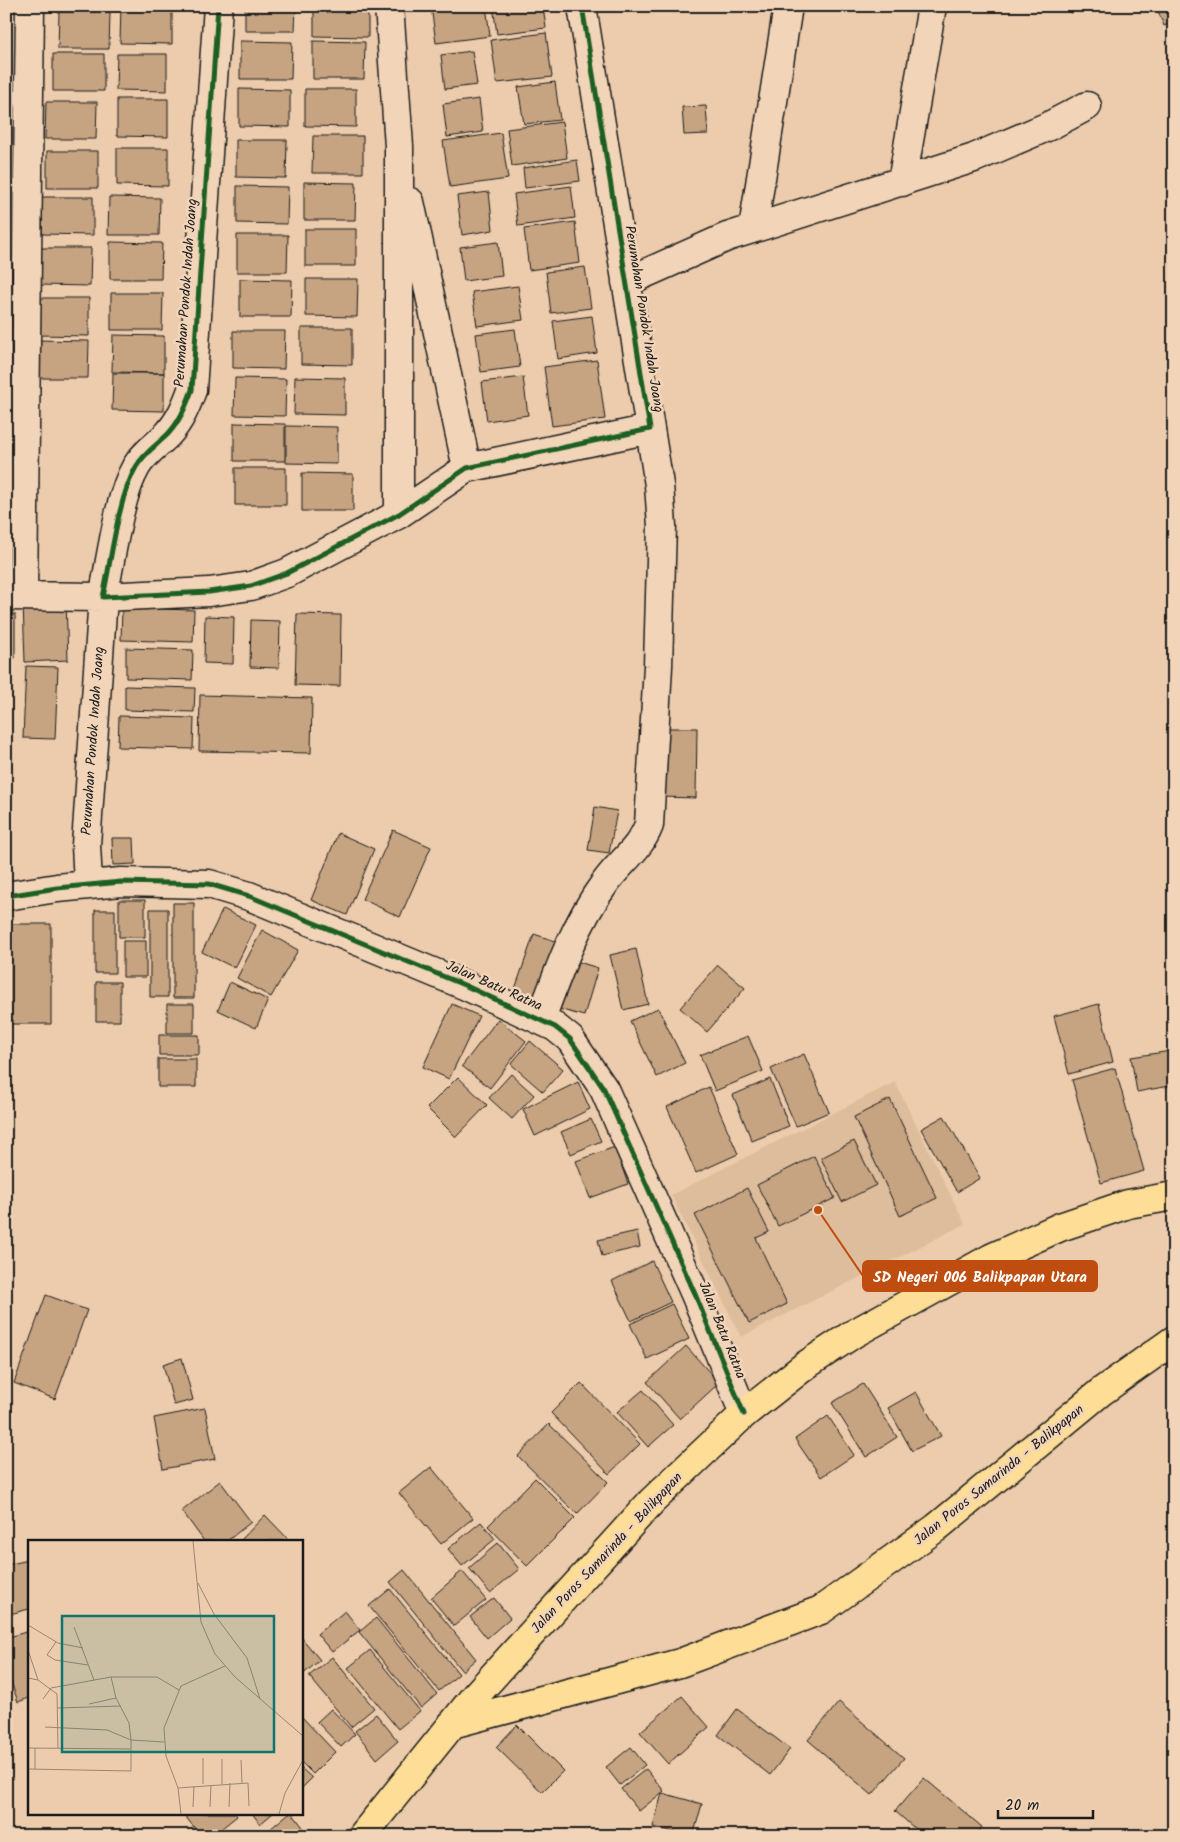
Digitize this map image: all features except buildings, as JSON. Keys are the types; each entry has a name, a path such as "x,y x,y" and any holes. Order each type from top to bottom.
{"highway":[{"name":"Jalan Poros Samarinda - Balikpapan","path":"362,1836 475,1696 652,1501 744,1414 806,1365 853,1334 991,1258 1060,1227 1128,1204 1174,1196"},
{"name":"Jalan Poros Samarinda - Balikpapan","path":"452,1724 680,1662 821,1610 936,1528 1102,1391 1174,1340"}],"street":[{"name":"Perumahan Pondok Indah Joang","path":"30,6 15,595 103,597 209,592 251,586 287,573 399,514 466,468 650,429 582,6"},
{"name":"Perumahan Pondok Indah Joang","path":"88,884 86,845 103,597 126,490 136,467 144,455 168,434 182,416 192,390 218,6"},
{"path":"389,6 399,146 399,514"},
{"path":"753,229 788,6"},
{"path":"902,182 932,6"},
{"path":"626,282 727,237 974,158 1049,126 1086,106"},
{"path":"399,146 466,468"},
{"path":"540,1019 578,928 605,883 644,838 649,825 658,675 662,526 659,485 650,429"},
{"name":"Jalan Batu Ratna","path":"6,896 88,884 167,882 209,884 249,896 464,985 540,1019 570,1039 604,1089 695,1294 744,1414"}],"shaded area":[{"path":"895,1082 965,1224 741,1337 671,1195"}],"cycle path":[{"path":"218,6 192,390 176,424 143,457 130,480 120,512 103,597 209,592 251,586 287,573 399,514 467,468 650,429 582,6"},
{"path":"6,896 57,888 121,882 209,884 249,896 464,985 555,1027 570,1039 604,1089 695,1294 744,1414"}],"place":[{"name":"SD Negeri 006 Balikpapan Utara","path":"818,1210"}]}
